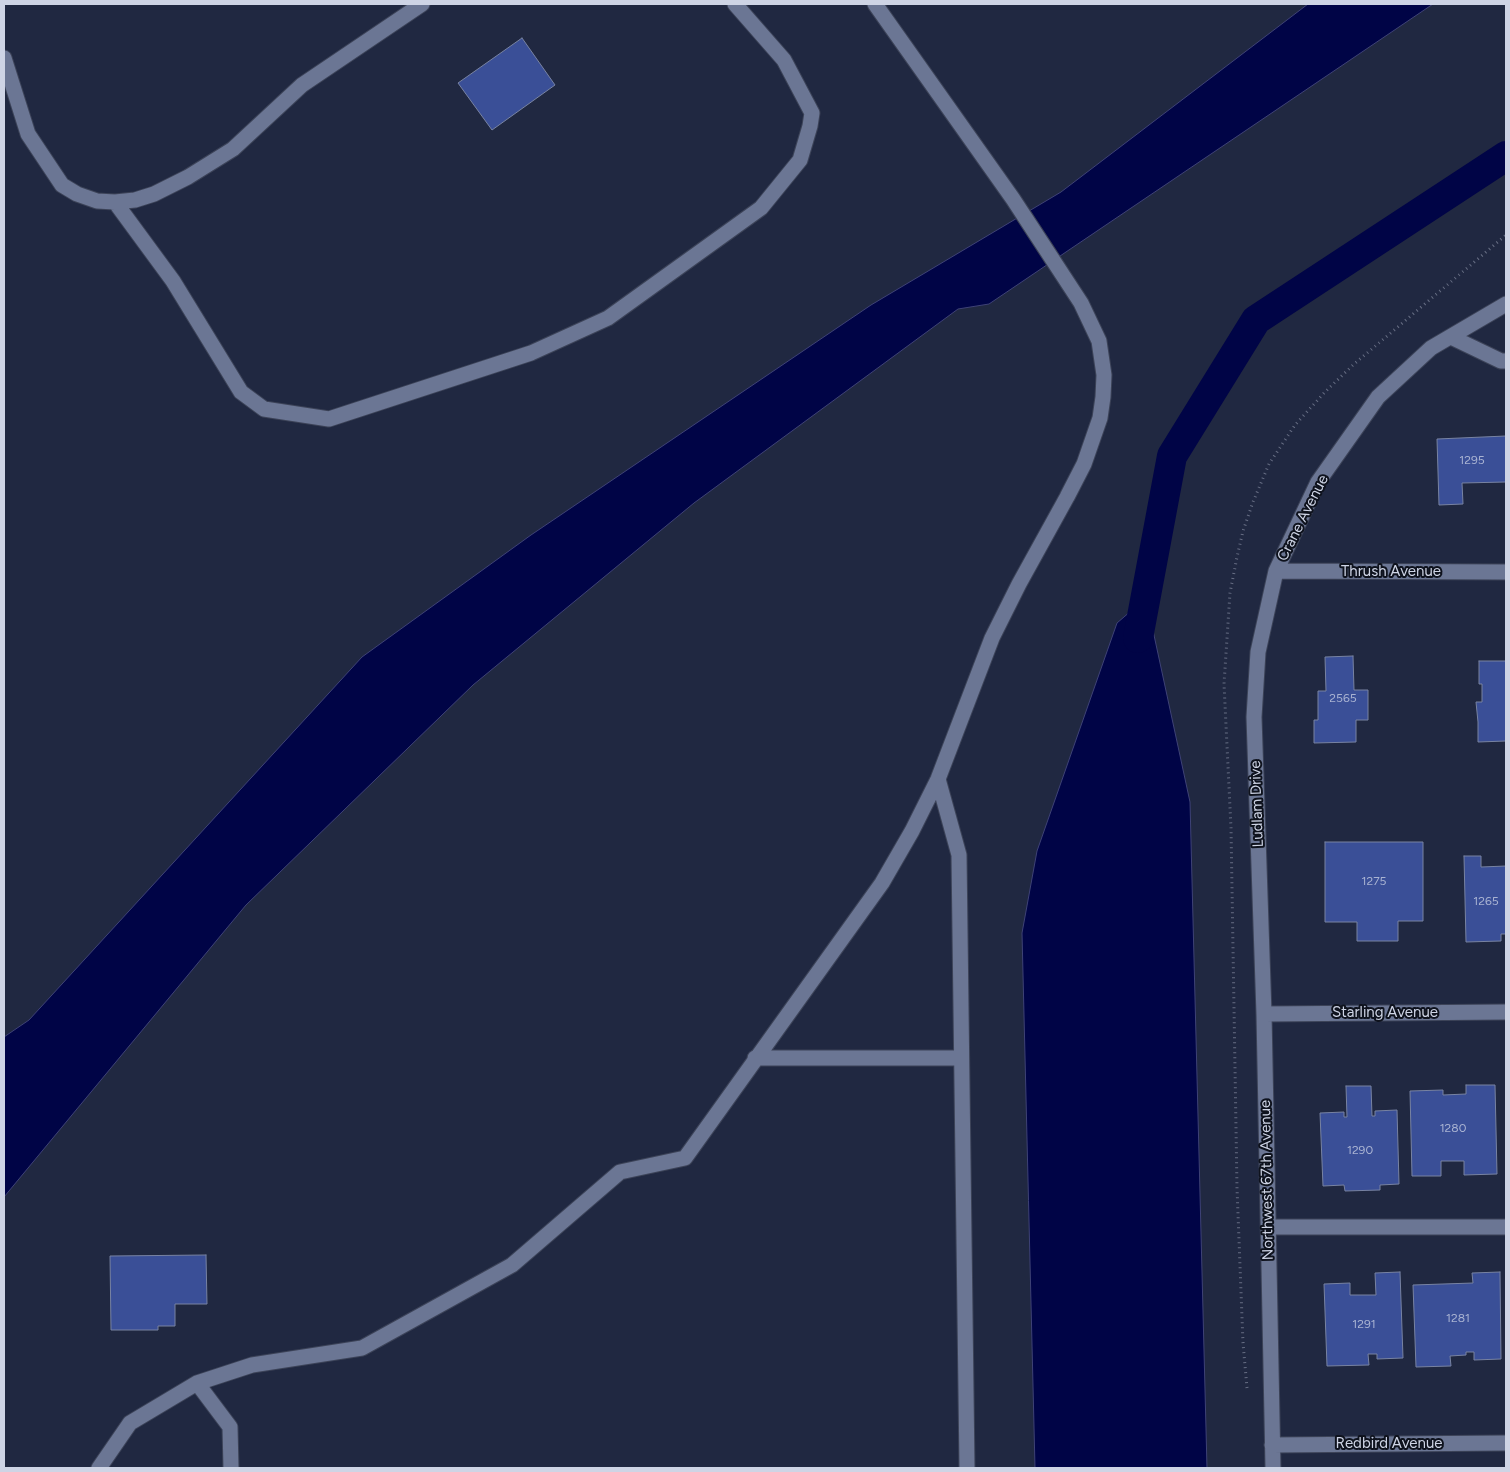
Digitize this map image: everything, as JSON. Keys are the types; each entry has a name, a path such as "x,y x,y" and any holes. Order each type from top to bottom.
{"street":[{"path":"4,58 28,134 62,185 77,194 97,201 135,200 154,194 188,177 233,149 302,85 422,4"},
{"path":"115,202 173,281 241,392 264,410 329,418 338,416 531,353 608,318 761,208 800,160 812,113 784,60 736,4"},
{"path":"99,1468 130,1423 197,1383 252,1365 362,1348 512,1265 620,1172 685,1158 882,883 912,831 938,780 992,638 1084,464 1100,418 1104,375 1099,341 1090,318 1064,275 1013,199 875,4"},
{"name":"Crane Avenue","path":"1254,717 1258,652 1276,571 1318,482 1378,397 1431,348 1506,304"},
{"path":"1451,336 1501,361 1506,361"},
{"name":"Thrush Avenue","path":"1276,571 1506,572"},
{"name":"Ludlam Drive","path":"1254,717 1260,891"},
{"path":"938,780 959,855 960,1058 967,1468"},
{"name":"Northwest 67th Avenue","path":"1260,891 1273,1468"},
{"name":"Starling Avenue","path":"1264,1014 1506,1012"},
{"path":"755,1058 960,1058"},
{"path":"1268,1227 1506,1227"},
{"path":"197,1383 230,1427 231,1468"},
{"name":"Redbird Avenue","path":"1272,1445 1506,1443"}],"shaded area":[{"path":"1308,4 1433,4 989,304 958,309 694,503 473,685 246,905 4,1197 4,1037 29,1020 362,657 531,535 871,305 1061,192"},
{"path":"1146,598 1190,802 1207,1468 1035,1468 1022,933 1037,851 1117,623"}],"building":[{"path":"522,38 555,85 492,130 458,83"},
{"path":"1506,436 1506,482 1462,483 1463,504 1439,505 1437,439"},
{"path":"1353,656 1354,690 1368,690 1368,720 1356,720 1356,742 1314,743 1314,720 1318,720 1318,691 1326,691 1325,657"},
{"path":"1479,661 1506,661 1506,741 1478,742 1476,702 1482,702 1482,684 1479,684"},
{"path":"1325,842 1423,842 1423,921 1398,921 1398,941 1357,941 1357,922 1325,922"},
{"path":"1464,856 1481,856 1481,867 1506,866 1506,934 1501,934 1501,941 1466,942"},
{"path":"1466,1085 1495,1085 1497,1174 1464,1175 1464,1161 1441,1161 1441,1176 1412,1176 1410,1091 1443,1090 1443,1095 1466,1094"},
{"path":"1346,1086 1371,1086 1372,1116 1375,1116 1375,1111 1397,1110 1399,1184 1380,1185 1380,1190 1345,1191 1344,1185 1323,1186 1320,1113 1344,1112 1344,1117 1347,1117"},
{"path":"206,1255 207,1304 175,1304 175,1326 158,1326 158,1330 111,1330 110,1256"},
{"path":"1400,1272 1403,1358 1377,1359 1377,1354 1368,1354 1369,1365 1327,1366 1324,1284 1350,1283 1350,1295 1376,1295 1375,1273"},
{"path":"1500,1272 1501,1359 1474,1360 1474,1352 1466,1352 1466,1355 1450,1356 1451,1366 1416,1367 1413,1285 1473,1283 1472,1273"}],"waterway":[{"path":"1138,638 1172,456 1256,320 1506,156"}]}
